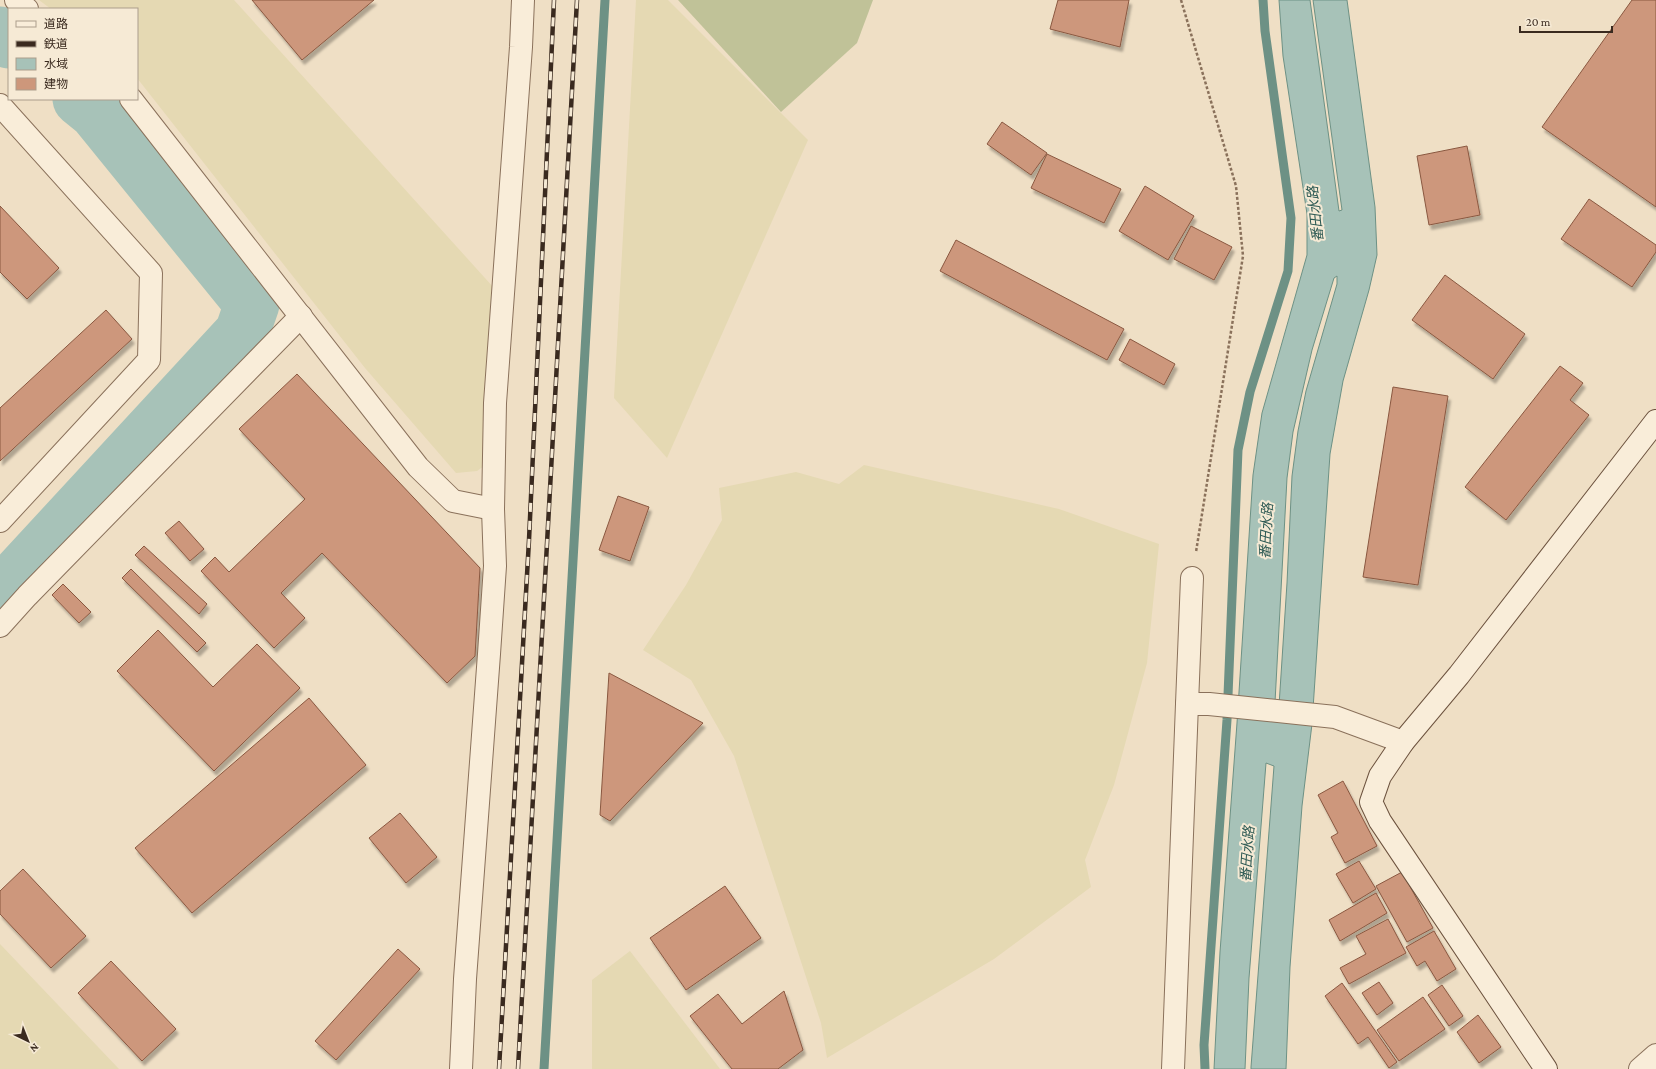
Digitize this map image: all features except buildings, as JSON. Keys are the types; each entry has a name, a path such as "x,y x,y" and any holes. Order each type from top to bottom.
{"street":[{"path":"16,0 26,8"},
{"path":"461,1069 465,979 490,654 495,566 493,509 495,403 521,47 523,0"},
{"path":"132,100 418,467 453,500 493,509"},
{"path":"0,105 151,273 149,360 0,520"},
{"path":"0,626 27,596 300,316"},
{"path":"1546,1069 1380,821 1371,802 1380,776 1403,742 1459,675 1656,421"},
{"path":"1173,1069 1198,704 1192,578"},
{"path":"1198,704 1335,717 1403,742"},
{"path":"1640,1069 1656,1055"}],"path":[{"path":"1181,0 1236,186 1243,256 1192,578"}],"shaded area":[{"path":"39,0 234,0 503,298 494,459 477,471 456,473 365,368 138,79 138,8 50,8"},
{"path":"636,0 668,0 808,140 667,458 614,398"},
{"path":"864,465 1059,509 1159,544 1147,663 1114,785 1085,860 1091,887 994,959 827,1058 821,1023 734,756 691,680 643,650 686,585 722,520 719,488 796,472 839,484"},
{"path":"0,944 119,1069 0,1069"},
{"path":"630,951 720,1069 592,1069 592,980"}],"green space":[{"path":"678,0 873,0 857,43 781,112"}],"water":[{"name":"番田水路","path":"1279,0 1310,0 1339,211 1342,210 1313,0 1347,0 1375,207 1377,255 1369,290 1343,381 1330,454 1312,724 1302,806 1290,967 1286,1069 1251,1069 1274,766 1266,763 1249,978 1245,1069 1214,1069 1220,952 1253,475 1262,413 1307,255 1307,214 1283,56","holes":["1337,276 1337,284 1306,391 1298,431 1292,476 1278,721 1274,721 1287,478 1293,432 1312,350 1334,278"]}],"waterway":[{"path":"544,1069 605,0"},
{"path":"1205,1069 1204,1045 1227,720 1238,450 1250,392 1288,271 1291,218 1265,31 1263,0"},
{"path":"0,34 8,40"},
{"path":"0,595 242,333 252,304 96,112 81,100"}],"railway":[{"path":"499,1069 529,540 554,0"},
{"path":"518,1069 577,0"}]}
